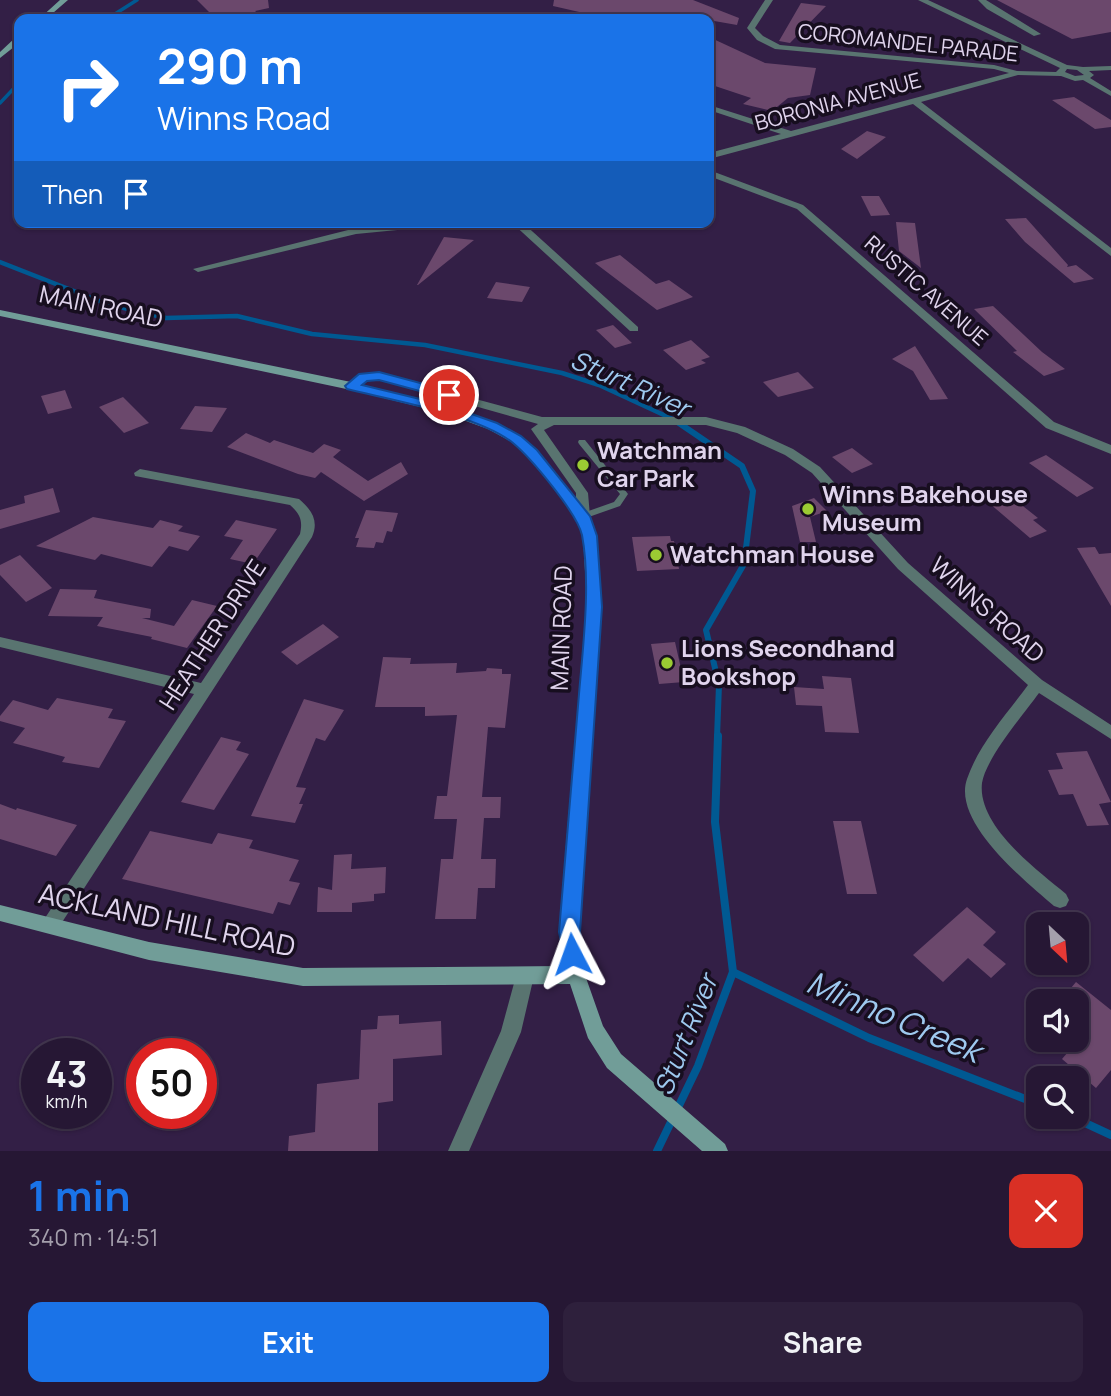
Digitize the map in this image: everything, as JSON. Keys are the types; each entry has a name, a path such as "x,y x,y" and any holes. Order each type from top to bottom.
{"main road":[{"path":"48,14 64,0"},
{"path":"0,56 14,43"},
{"name":"MAIN ROAD","path":"0,313 351,386 444,409 492,426 516,439 532,453 583,516 590,536 594,607 569,932 576,975 595,1031 614,1061 718,1151"},
{"name":"ACKLAND HILL ROAD","path":"0,913 149,951 303,977 576,975"}],"street":[{"name":"COROMANDEL PARADE","path":"769,0 751,29 760,38 778,47 994,67 1017,73 1063,71"},
{"path":"922,0 1072,78 1111,71"},
{"path":"982,0 990,8 1037,34"},
{"name":"BORONIA AVENUE","path":"714,155 1017,73"},
{"path":"1086,74 1111,94"},
{"path":"915,101 1111,253"},
{"path":"714,109 790,134"},
{"name":"RUSTIC AVENUE","path":"714,175 800,207 1050,425 1111,450"},
{"path":"198,269 356,231 387,228"},
{"path":"523,228 634,329"},
{"path":"351,386 363,377 379,376 542,421 552,421"},
{"path":"552,421 537,429 582,493 583,516"},
{"name":"WINNS ROAD","path":"552,421 706,421 741,430 789,452 816,470 904,566 1037,684 1111,733"},
{"name":"HEATHER DRIVE","path":"51,925 307,534 310,521 306,511 294,502 140,473"},
{"path":"0,642 204,690"},
{"path":"1037,684 988,751 974,782 975,809 1011,858 1060,900"},
{"path":"458,1151 512,1032 525,976"}],"lane":[{"path":"582,442 624,494 617,504 583,516"}],"building":[{"path":"197,0 268,0 269,8 255,11 258,14 211,14"},
{"path":"554,0 693,0 739,18 737,25 714,21 714,14 588,14 553,6"},
{"path":"997,0 1111,0 1111,32 1072,39"},
{"path":"801,3 826,6 790,43 779,41"},
{"path":"714,39 765,63 816,68 810,95 788,98 772,111 743,104 751,98 714,86"},
{"path":"1074,97 1111,120 1111,127 1095,129 1052,100"},
{"path":"867,131 886,137 857,159 841,149"},
{"path":"861,196 879,196 890,215 871,216"},
{"path":"1026,218 1067,267 1076,265 1094,279 1074,283 1025,242 1005,219"},
{"path":"896,222 915,223 921,268 899,251"},
{"path":"444,237 474,240 417,285"},
{"path":"620,255 656,284 669,280 693,297 657,310 595,263"},
{"path":"496,282 530,287 522,302 487,298"},
{"path":"993,306 1042,352 1065,369 1044,376 1013,352 1017,351 974,309"},
{"path":"613,325 632,343 615,348 596,330"},
{"path":"691,340 710,357 701,360 706,363 686,370 663,350"},
{"path":"915,346 948,399 930,400 913,371 892,359"},
{"path":"798,372 814,388 778,397 763,382"},
{"path":"65,390 72,408 48,414 41,396"},
{"path":"123,397 149,423 124,433 99,407"},
{"path":"195,406 227,408 212,432 180,429"},
{"path":"246,433 270,443 274,440 313,453 324,444 341,450 333,457 368,481 401,462 408,474 364,501 321,472 315,478 298,474 227,447"},
{"path":"852,448 873,464 852,473 832,457"},
{"path":"1046,455 1094,488 1077,497 1029,463"},
{"path":"53,488 60,512 0,529 0,510 25,503 24,496"},
{"path":"1009,495 1038,518 1033,520 1047,531 1030,538 989,503"},
{"path":"814,498 827,511 810,517 816,542 800,542 792,506"},
{"path":"366,510 398,513 392,532 387,531 383,543 376,542 374,548 356,547 359,538 355,538"},
{"path":"93,517 153,528 160,520 183,526 178,531 200,536 188,551 169,546 152,567 101,554 95,560 36,546"},
{"path":"236,520 277,529 253,564 230,559 243,540 224,536"},
{"name":"Watchman House","path":"670,536 671,541 674,541 679,569 637,571 632,537"},
{"path":"1095,547 1099,554 1111,553 1111,606 1077,548"},
{"path":"20,555 52,588 26,602 0,575 0,565"},
{"path":"60,589 97,590 94,598 151,609 150,618 142,618 174,626 192,600 217,606 187,648 151,639 152,637 97,626 103,617 48,616"},
{"path":"323,624 339,637 297,665 281,652"},
{"name":"Lions Secondhand Bookshop","path":"675,642 684,682 659,684 651,644"},
{"path":"383,657 411,658 410,664 457,663 456,673 486,671 487,668 502,669 502,674 511,674 505,728 488,727 482,797 501,797 500,818 484,818 481,859 496,859 495,888 478,888 476,919 435,919 441,859 453,859 457,819 434,819 437,796 447,796 457,715 425,716 425,707 375,707"},
{"path":"822,676 851,678 859,733 825,732 822,706 796,705 794,687 824,689"},
{"path":"57,698 113,709 108,718 126,721 99,768 62,762 65,757 13,743 25,728 0,721 0,716 13,700 48,710"},
{"path":"304,699 344,710 325,741 316,738 296,787 306,788 295,823 251,816"},
{"path":"221,737 241,742 236,750 249,754 214,810 181,802"},
{"path":"1087,751 1111,802 1099,804 1109,825 1087,826 1073,794 1059,795 1048,770 1063,769 1056,753"},
{"path":"0,804 77,825 56,856 0,839"},
{"path":"833,821 861,821 877,894 847,894"},
{"path":"150,831 212,844 218,833 253,840 249,848 299,860 289,881 300,883 290,905 278,902 273,914 122,879"},
{"path":"352,854 351,869 386,867 385,893 374,894 374,901 352,903 352,912 317,912 318,887 332,890 334,855"},
{"path":"967,907 996,932 983,945 1006,964 991,978 968,958 943,982 913,955"},
{"path":"1076,982 1085,989 1070,989"},
{"path":"1089,992 1111,1010 1111,1070 1096,1088 1089,1082 1089,1066 1070,1066 1062,1059 1068,1052 1089,1052"},
{"path":"399,1015 399,1024 441,1021 442,1055 393,1059 393,1101 378,1103 378,1151 288,1151 289,1136 315,1132 317,1084 359,1079 361,1030 377,1029 378,1016"}],"waterway":[{"name":"Sturt River","path":"115,14 137,0"},
{"name":"Sturt River","path":"0,103 14,88"},
{"name":"Sturt River","path":"0,262 107,304 166,318 237,316 312,334 425,345 562,373 599,385 679,422"},
{"name":"Sturt River","path":"676,421 742,466 753,491 744,564 706,630 719,685 717,737"},
{"name":"Sturt River","path":"718,736 715,822 733,972"},
{"name":"Sturt River","path":"657,1151 698,1066 733,972"},
{"name":"Minno Creek","path":"733,972 869,1038 1026,1099"},
{"name":"Minno Creek","path":"1089,1125 1111,1135"}],"place":[{"name":"Watchman Car Park","path":"583,465"},
{"name":"Winns Bakehouse Museum","path":"808,509"},
{"name":"Watchman House","path":"656,555"},
{"name":"Lions Secondhand Bookshop","path":"667,663"}],"route":[{"path":"449,395 379,376 363,377 351,386 444,409 492,426 516,439 532,453 583,516 590,536 594,607 569,932 572,954"}]}
